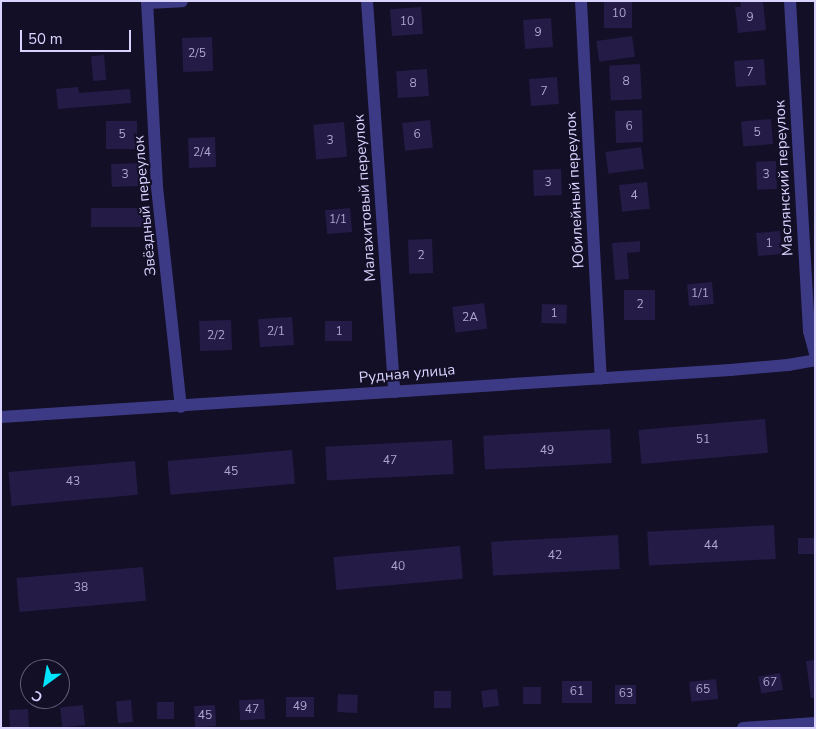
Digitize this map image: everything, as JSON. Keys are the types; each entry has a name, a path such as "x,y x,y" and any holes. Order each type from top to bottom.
{"street":[{"path":"147,2 182,1"},
{"name":"Малахитовый переулок","path":"367,1 394,392"},
{"name":"Юбилейный переулок","path":"580,1 601,378"},
{"name":"Маслянский переулок","path":"790,1 809,330 815,353"},
{"name":"Звёздный переулок","path":"147,2 157,187 180,407"},
{"name":"Рудная улица","path":"1,417 180,407 730,370 788,365 815,360"},
{"path":"743,728 815,723"}],"building":[{"path":"604,1 632,1 632,28 604,28"},
{"path":"740,1 763,1 766,30 738,33 735,7 741,7"},
{"path":"421,7 423,34 392,36 390,9"},
{"path":"551,18 553,47 525,49 523,20"},
{"path":"632,36 635,57 599,62 596,41"},
{"path":"212,37 213,71 183,72 182,38"},
{"path":"104,55 106,80 93,81 91,56"},
{"path":"764,59 766,85 736,87 734,61"},
{"path":"640,64 642,99 611,101 609,66"},
{"path":"427,69 429,96 398,98 396,71"},
{"path":"557,77 559,104 531,106 529,79"},
{"path":"78,87 79,93 130,89 131,103 58,109 56,89"},
{"path":"642,110 643,142 616,143 615,111"},
{"path":"771,119 773,144 743,147 741,122"},
{"path":"430,120 433,148 405,151 402,123"},
{"path":"106,121 137,121 137,149 106,149"},
{"path":"344,122 347,157 316,160 313,125"},
{"path":"215,137 216,167 189,168 188,138"},
{"path":"641,147 644,169 608,174 605,152"},
{"path":"776,161 777,189 757,190 756,162"},
{"path":"139,163 140,186 112,187 111,164"},
{"path":"561,169 562,195 534,196 533,170"},
{"path":"647,182 650,209 622,212 619,185"},
{"path":"91,208 146,208 146,227 91,227"},
{"path":"350,208 352,232 327,234 325,210"},
{"path":"780,231 782,254 758,256 756,233"},
{"path":"432,239 433,273 409,274 408,240"},
{"path":"640,241 640,252 627,253 629,279 615,280 612,243"},
{"path":"712,282 714,304 689,306 687,284"},
{"path":"624,290 655,290 655,320 624,320"},
{"path":"484,303 487,329 455,333 452,307"},
{"path":"542,304 567,305 566,324 541,323"},
{"path":"292,317 294,345 260,347 258,319"},
{"path":"231,320 232,350 200,351 199,321"},
{"path":"325,321 352,321 352,341 325,341"},
{"path":"765,419 768,453 641,464 638,430"},
{"path":"610,429 612,463 485,470 483,436"},
{"path":"452,440 454,474 327,481 325,447"},
{"path":"292,450 295,484 170,495 167,461"},
{"path":"135,461 138,495 11,506 8,472"},
{"path":"774,525 776,559 649,566 647,532"},
{"path":"618,535 620,569 493,576 491,542"},
{"path":"798,538 815,538 815,554 798,554"},
{"path":"460,546 463,579 336,590 333,557"},
{"path":"143,567 146,601 19,612 16,578"},
{"path":"815,660 815,698 811,698 806,661"},
{"path":"780,673 783,690 761,694 758,677"},
{"path":"716,679 718,699 691,702 689,682"},
{"path":"562,681 592,681 592,703 562,703"},
{"path":"615,685 636,685 636,704 615,704"},
{"path":"523,687 541,687 541,704 523,704"},
{"path":"497,689 499,706 483,708 481,691"},
{"path":"434,691 451,691 451,708 434,708"},
{"path":"338,694 358,695 357,713 337,712"},
{"path":"286,697 314,697 314,717 286,717"},
{"path":"264,699 265,719 240,720 239,700"},
{"path":"131,700 133,722 118,723 116,701"},
{"path":"157,702 174,702 174,719 157,719"},
{"path":"83,705 85,725 62,727 60,709 70,709 70,706"},
{"path":"215,705 216,726 195,727 194,706"},
{"path":"28,709 29,728 10,728 9,710"}]}
